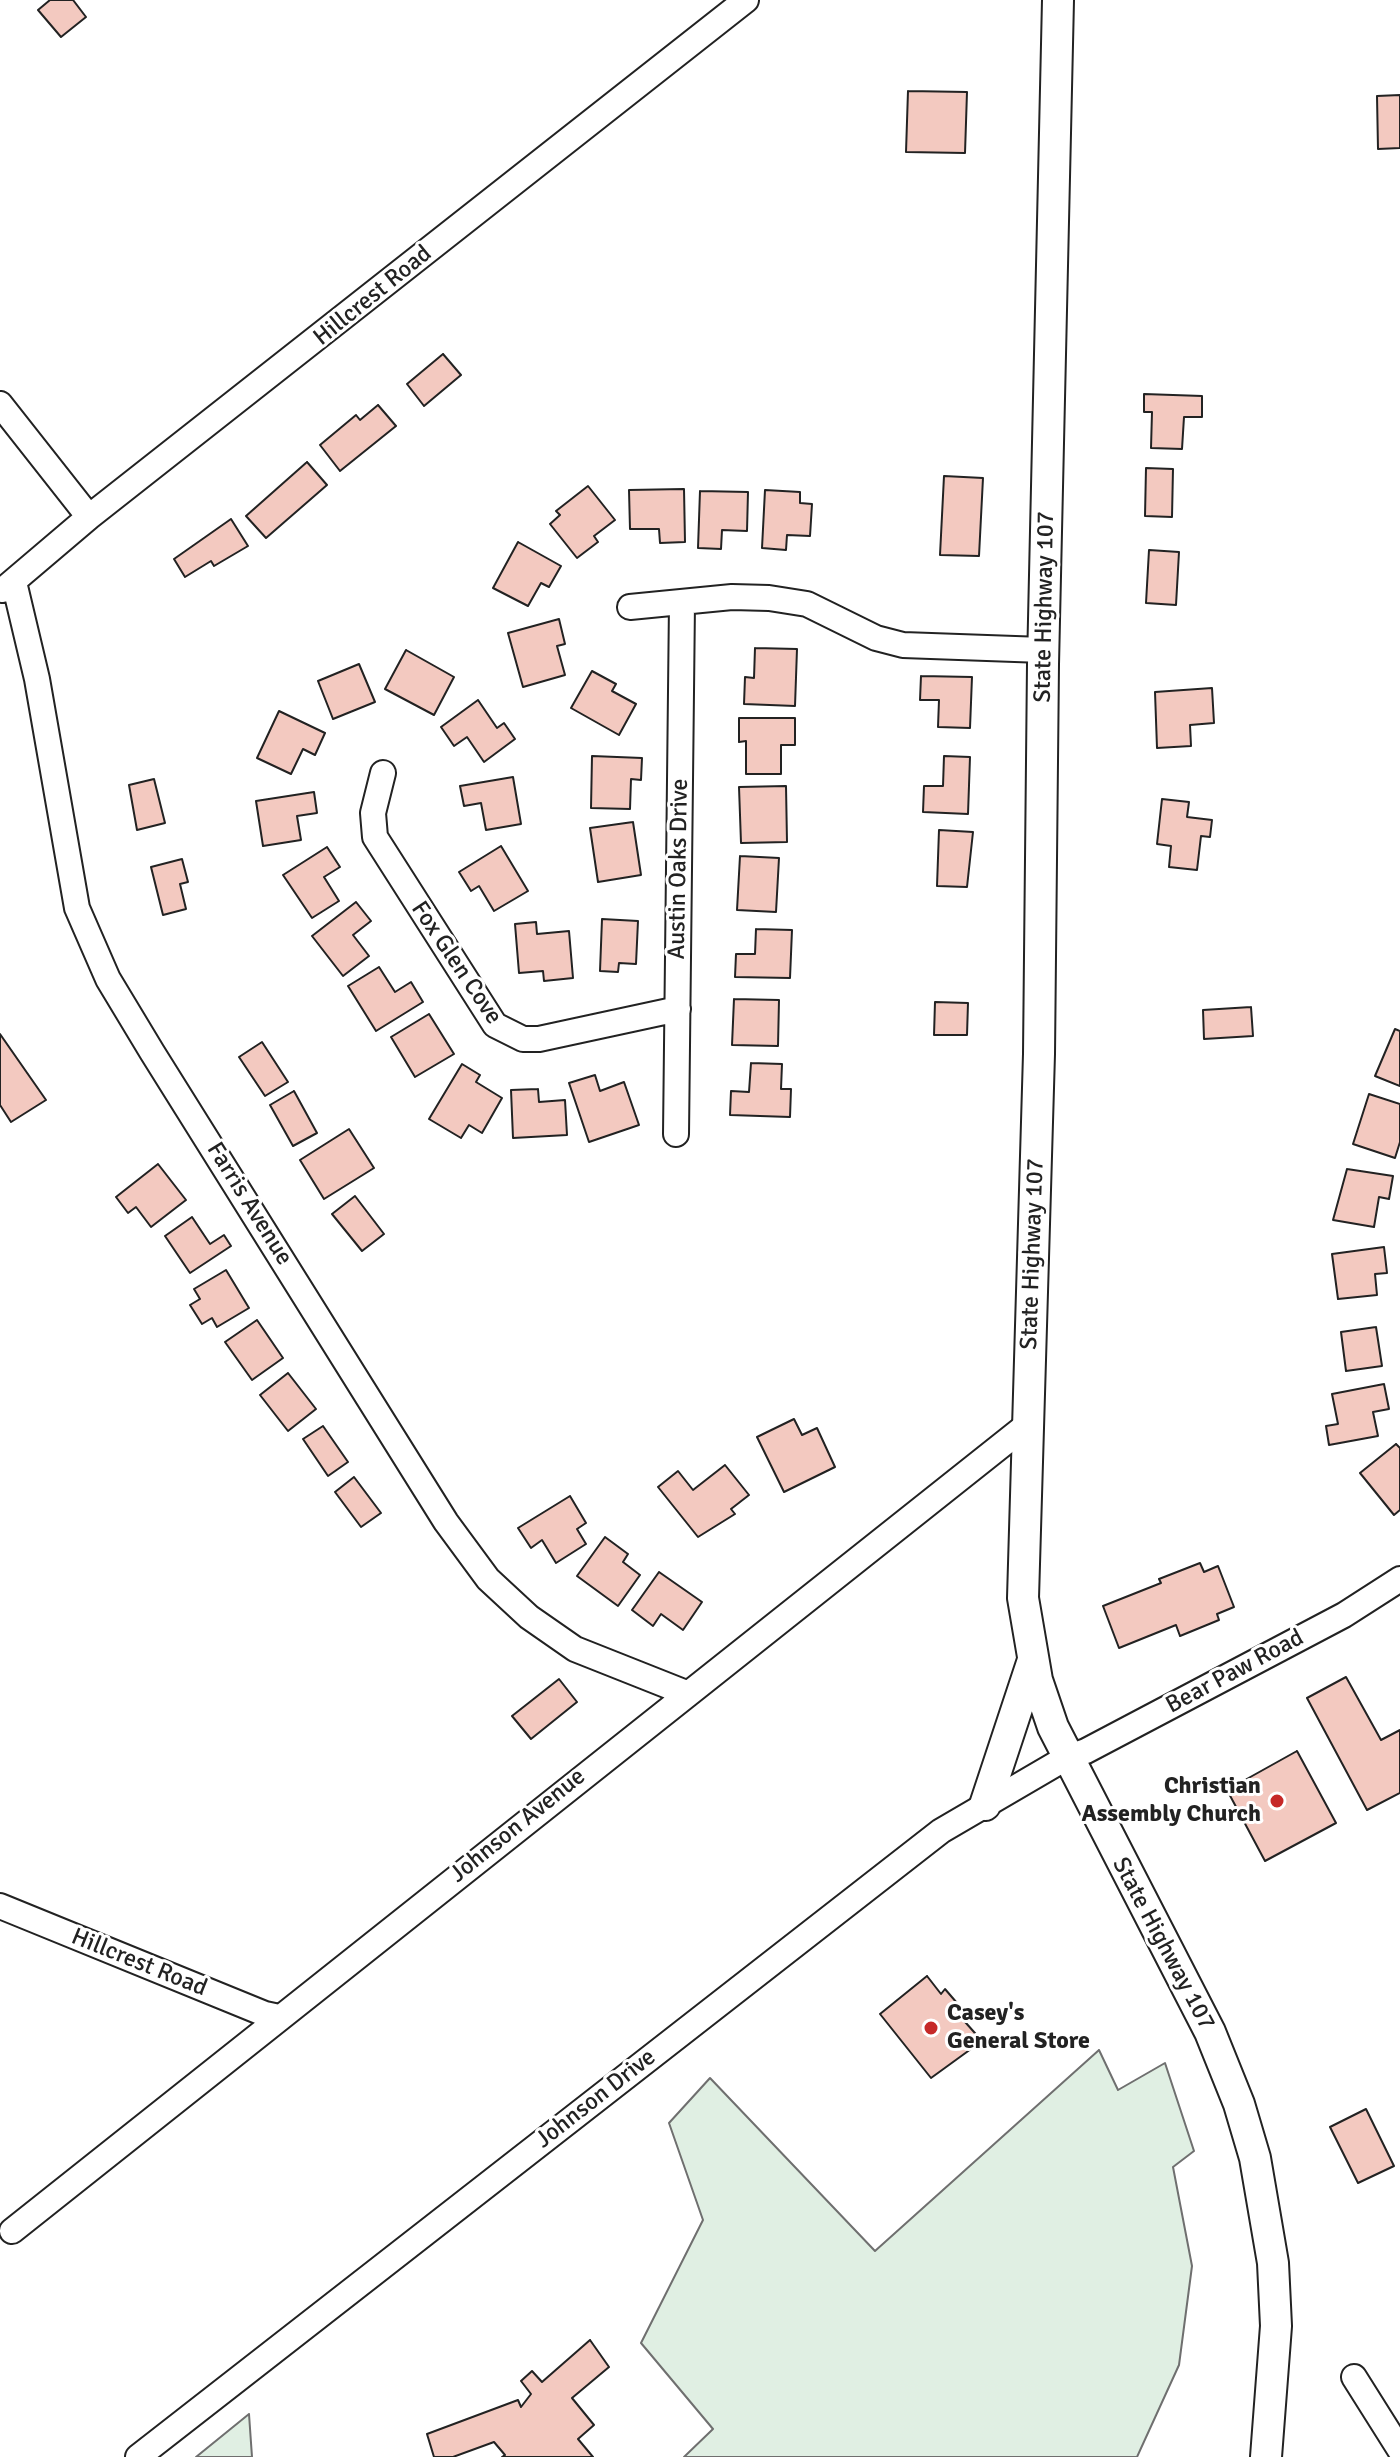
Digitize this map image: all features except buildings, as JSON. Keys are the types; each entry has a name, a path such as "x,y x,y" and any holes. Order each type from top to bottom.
{"main road":[{"name":"State Highway 107","path":"1058,0 1043,650 1044,846 1023,1598 1033,1660 1066,1758 1210,2032 1243,2117 1255,2158 1273,2263 1276,2326 1266,2457"},
{"path":"985,1805 1033,1660"}],"street":[{"name":"Hillcrest Road","path":"7,587 89,517 746,0"},
{"path":"0,404 89,517"},
{"name":"Farris Avenue","path":"7,587 37,679 77,908 108,979 145,1040 446,1522 488,1579 529,1617 575,1649 686,1693"},
{"path":"630,607 732,597 769,598 807,604 876,638 903,645 1043,650"},
{"name":"Austin Oaks Drive","path":"676,1134 682,603"},
{"name":"Fox Glen Cove","path":"383,773 373,813 375,837 495,1025 523,1039 539,1039 678,1009"},
{"name":"Johnson Avenue","path":"12,2231 1027,1425"},
{"name":"Bear Paw Road","path":"1066,1758 1086,1751 1344,1615 1400,1579"},
{"name":"Johnson Drive","path":"138,2457 941,1831 1066,1758"},
{"name":"Hillcrest Road","path":"0,1906 279,2017"},
{"path":"1354,2377 1400,2450"}],"green space":[{"path":"1099,2050 1118,2090 1165,2063 1194,2151 1173,2167 1192,2266 1179,2365 1137,2457 684,2457 713,2429 641,2343 703,2220 669,2123 710,2078 875,2251"},
{"path":"249,2414 252,2457 196,2457"}],"place":[{"name":"Christian Assembly Church","path":"1277,1801"},
{"name":"Casey's General Store","path":"931,2028"}]}
